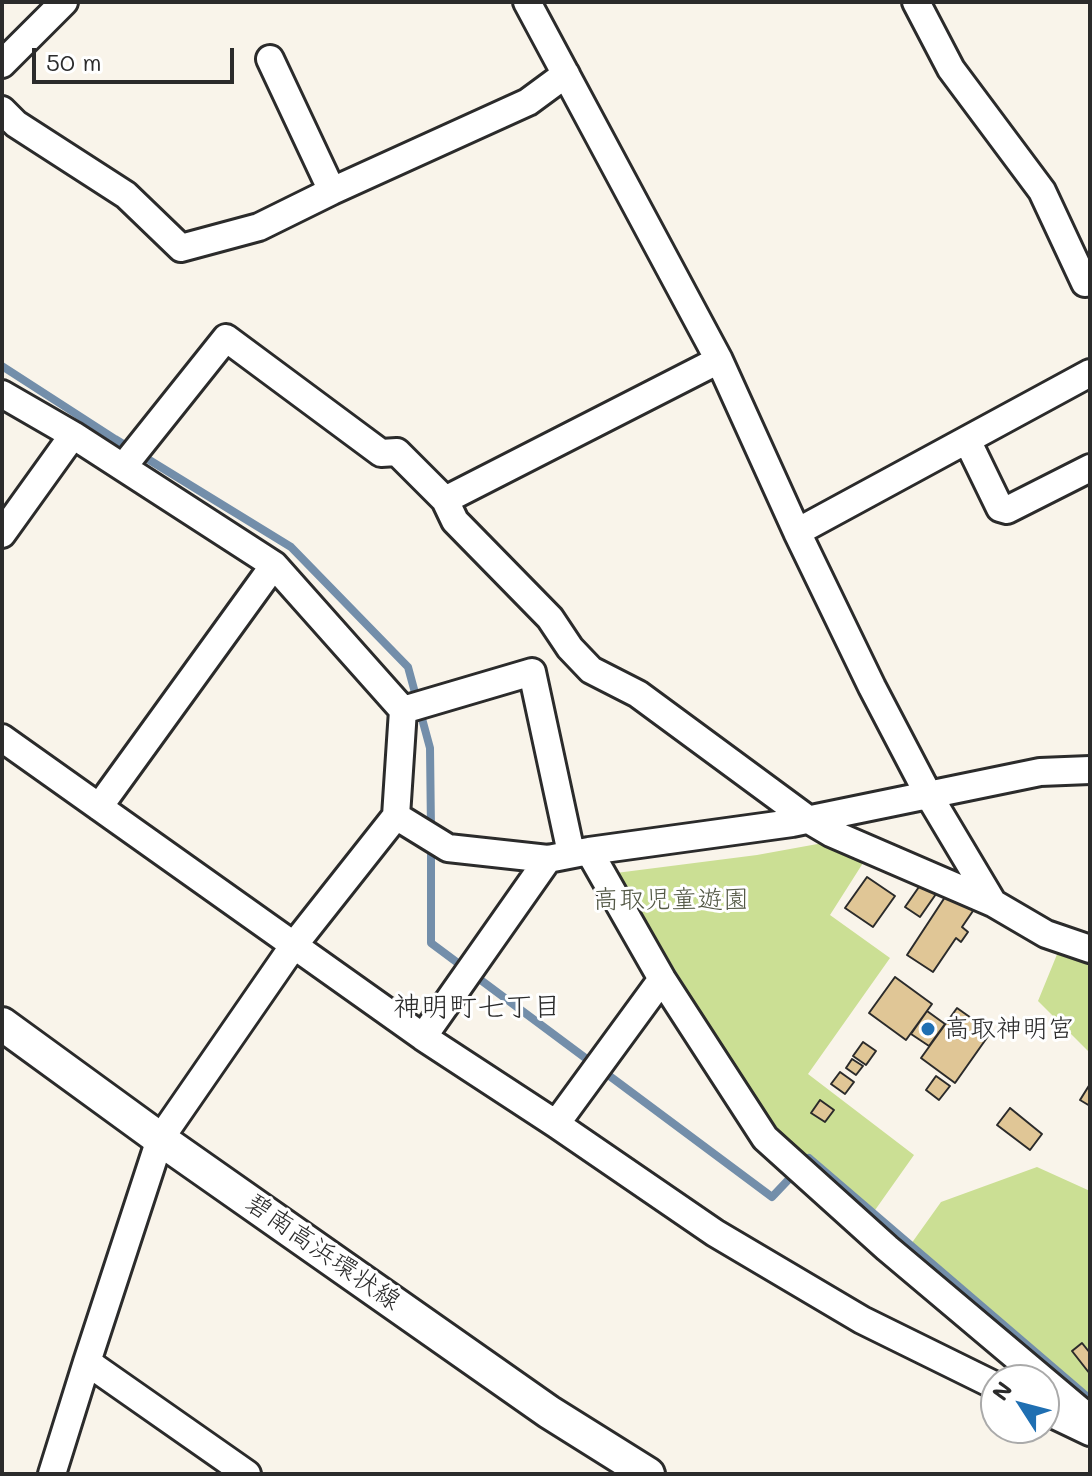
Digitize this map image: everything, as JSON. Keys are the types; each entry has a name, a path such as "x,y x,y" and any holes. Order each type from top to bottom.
{"main road":[{"name":"碧南高浜環状線","path":"2,1024 549,1412 648,1474"}],"street":[{"path":"2,64 64,2"},
{"path":"527,2 719,360 872,687 928,794 993,903"},
{"path":"916,2 951,69 1042,191 1088,286"},
{"path":"270,59 332,191"},
{"path":"2,110 16,124 126,195 181,248 259,227 528,102 566,74"},
{"path":"123,467 226,338 381,453 397,452 445,500 455,521 550,618 570,648 591,670 638,694 831,833 993,903 1046,934 1090,949"},
{"path":"445,500 719,360"},
{"path":"797,532 1090,373"},
{"path":"2,394 73,435 274,565 403,710 396,816 294,945 160,1139 52,1474"},
{"path":"2,534 73,435"},
{"path":"967,440 1000,508 1007,510 1090,468"},
{"path":"99,807 274,565"},
{"path":"403,710 532,672 569,854 662,979 765,1138 887,1248 1090,1419"},
{"path":"2,738 423,1037 729,1241 862,1320 980,1378"},
{"path":"396,816 448,848 569,854 809,820 1040,772 1090,770"},
{"path":"423,1037 569,854"},
{"path":"556,1124 662,979"},
{"path":"87,1362 247,1474"},
{"path":"1060,1418 1090,1432"}],"green space":[{"name":"高取児童遊園","path":"823,843 863,863 830,915 890,958 808,1074 914,1155 868,1220 775,1133 616,873 757,855"},
{"path":"1058,952 1090,962 1090,1053 1038,1001"},
{"path":"1037,1167 1090,1191 1090,1406 1060,1381 1060,1364 1040,1364 906,1251 941,1202"}],"building":[{"path":"867,877 895,896 873,927 845,908"},
{"path":"921,884 936,894 920,917 905,907"},
{"path":"949,891 975,908 962,927 968,932 961,942 956,938 933,972 907,955"},
{"path":"895,977 932,1004 906,1040 869,1013"},
{"path":"957,1008 991,1032 955,1083 921,1058"},
{"path":"927,1011 945,1024 929,1046 911,1034"},
{"path":"863,1042 876,1051 866,1065 853,1056"},
{"path":"852,1059 863,1066 856,1075 846,1068"},
{"path":"840,1072 854,1082 845,1094 831,1084"},
{"path":"936,1076 950,1086 939,1100 926,1090"},
{"path":"1090,1084 1090,1106 1080,1100"},
{"path":"820,1100 834,1110 825,1122 811,1113"},
{"path":"1010,1108 1042,1134 1030,1150 997,1125"},
{"path":"1082,1343 1090,1353 1090,1374 1072,1351"}],"waterway":[{"path":"2,366 291,547 408,667 430,748 431,830"},
{"path":"431,844 431,943 772,1197 809,1158 1090,1399"}],"place":[{"name":"高取神明宮","path":"928,1029"}],"district":[{"name":"神明町七丁目","path":"477,1007"}]}
